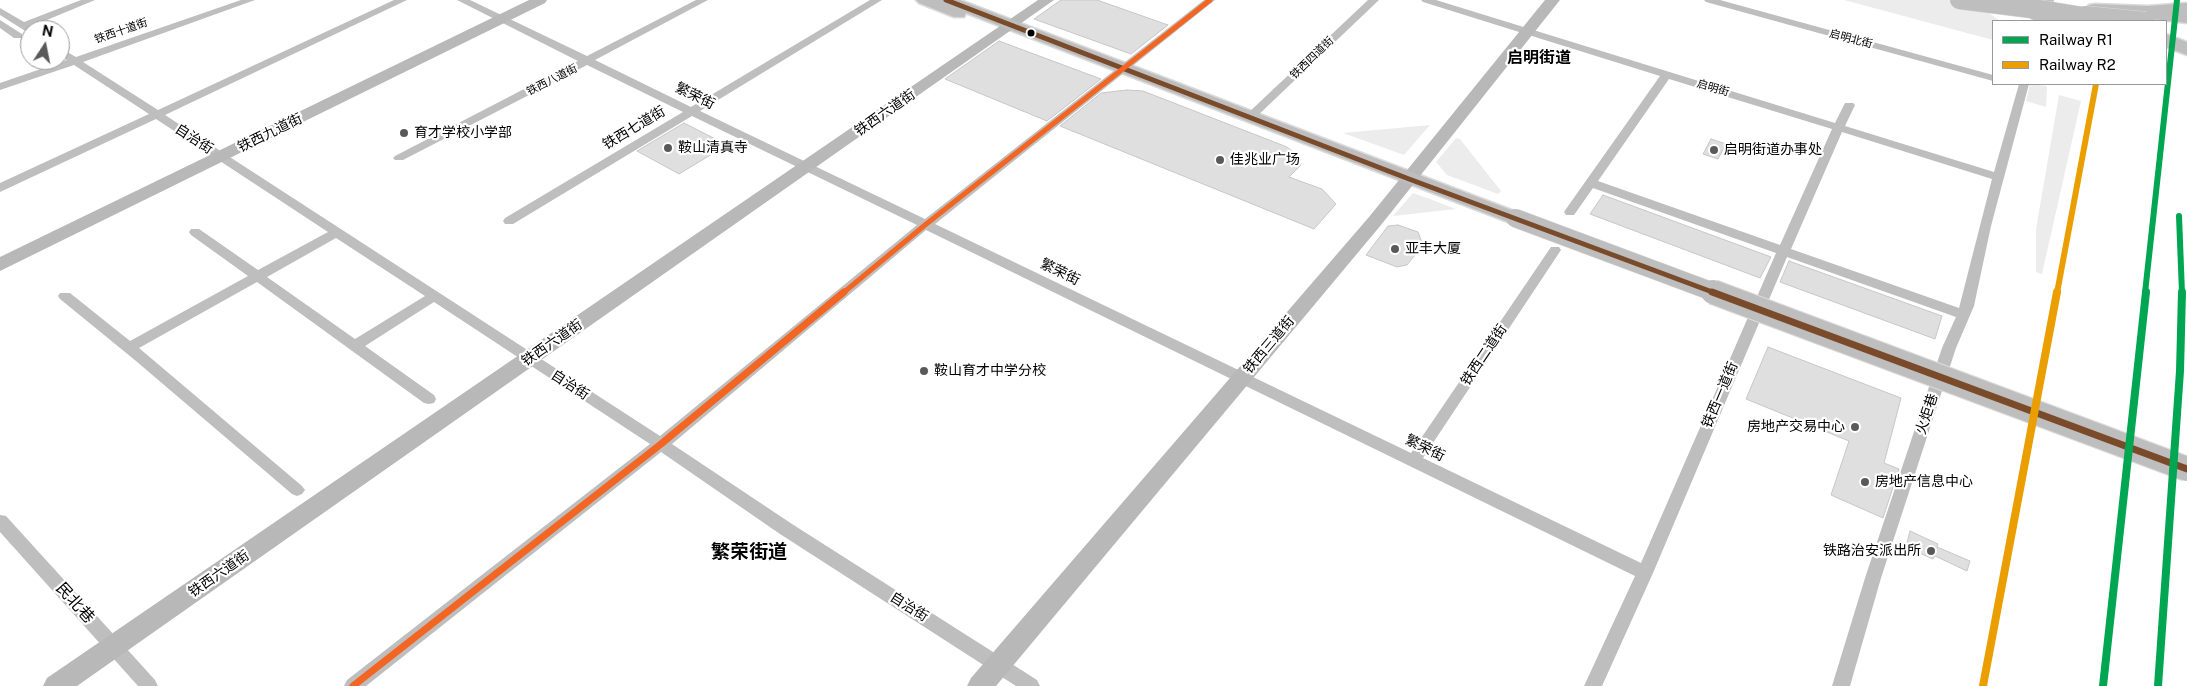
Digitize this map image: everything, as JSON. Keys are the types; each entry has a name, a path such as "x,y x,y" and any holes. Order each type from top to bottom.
{"highway":[{"path":"2086,8 2148,11 2187,8"},
{"path":"2042,11 2098,20"},
{"path":"2167,40 2187,49"}],"main road":[{"name":"铁西九道街","path":"0,264 540,0"},
{"path":"924,0 1007,28 1408,180 2187,468"},
{"path":"946,0 1007,28"},
{"name":"铁西六道街","path":"56,686 1047,0"},
{"name":"铁西三道街","path":"980,686 1408,180 1553,0"},
{"path":"1959,0 2042,11 2156,20 2187,18"},
{"path":"2010,0 2086,8 2156,20"},
{"path":"2167,22 2187,25"},
{"path":"1120,72 1250,117 1408,180"}],"street":[{"path":"47,20 90,0"},
{"name":"铁西十道街","path":"0,87 250,0"},
{"path":"0,188 402,0"},
{"name":"繁荣街","path":"462,0 805,168 1645,573"},
{"name":"铁西八道街","path":"399,158 587,62 703,0"},
{"name":"铁西七道街","path":"509,220 877,0"},
{"path":"353,686 661,444 925,225 1210,0"},
{"name":"铁西四道街","path":"1250,117 1374,0"},
{"name":"启明街","path":"1426,0 1999,177"},
{"name":"启明北街","path":"1710,0 1992,78"},
{"path":"0,11 20,28"},
{"path":"0,22 20,30"},
{"name":"自治街","path":"70,57 661,444 786,529 1031,686"},
{"path":"1570,212 1667,74"},
{"name":"火炬巷","path":"1841,686 1873,578 1949,348 1967,306 2020,85"},
{"name":"铁西一道街","path":"1593,686 1645,573 1751,322 1770,285 1849,105"},
{"path":"1591,183 1962,314"},
{"path":"195,232 429,399"},
{"path":"130,348 337,232"},
{"name":"铁西二道街","path":"1413,461 1555,250"},
{"path":"65,296 130,348 297,490"},
{"path":"355,346 434,296"},
{"name":"民北巷","path":"0,521 149,686"}],"shaded area":[{"path":"1844,0 1966,0 1999,20 1992,20 1992,40"},
{"path":"2030,85 2047,86 2046,107 2026,101"},
{"path":"2059,95 2081,101 2042,274 2036,272 2036,229"},
{"path":"1430,125 1404,155 1343,133"},
{"path":"1456,138 1460,139 1501,191 1498,194 1447,175 1436,162"},
{"path":"1413,193 1427,198 1456,209 1393,216"}],"building":[{"path":"1061,0 1097,0 1168,25 1131,54 1034,19"},
{"path":"999,41 1101,79 1047,121 945,79"},
{"name":"佳兆业广场","path":"1127,90 1143,91 1287,147 1297,155 1301,165 1289,177 1322,189 1336,204 1314,229 1060,126 1101,93"},
{"name":"鞍山清真寺","path":"684,123 727,145 679,174 637,151"},
{"name":"启明街道办事处","path":"1711,139 1726,144 1718,159 1703,154"},
{"path":"1603,195 1771,257 1760,278 1590,214"},
{"name":"亚丰大厦","path":"1398,225 1418,232 1423,245 1407,265 1397,267 1366,255 1388,226"},
{"path":"1789,261 1942,316 1935,339 1780,282"},
{"name":"房地产交易中心","path":"1768,347 1901,398 1884,463 1899,469 1883,518 1831,495 1849,441 1746,399"},
{"name":"铁路治安派出所","path":"1910,531 1938,544 1937,547 1970,561 1967,571 1935,556 1933,559 1906,547"}],"rail line":[{"name":"R1","path":"2103,686 2177,0"},
{"name":"R2","path":"1983,686 2096,85"},
{"name":"R1","path":"2158,686 2180,371 2182,269 2179,216"}],"transit line":[{"path":"946,0 1409,179 2187,469"},
{"path":"353,686 661,444 925,225 1210,0"}],"place":[{"name":"育才学校小学部","path":"404,133"},
{"name":"鞍山清真寺","path":"668,148"},
{"name":"启明街道办事处","path":"1714,150"},
{"name":"佳兆业广场","path":"1220,160"},
{"name":"亚丰大厦","path":"1395,249"},
{"name":"鞍山育才中学分校","path":"924,371"},
{"name":"房地产交易中心","path":"1855,427"},
{"name":"房地产信息中心","path":"1865,482"},
{"name":"铁路治安派出所","path":"1931,551"}],"district":[{"name":"启明街道","path":"1539,58"},
{"name":"繁荣街道","path":"749,552"}]}
